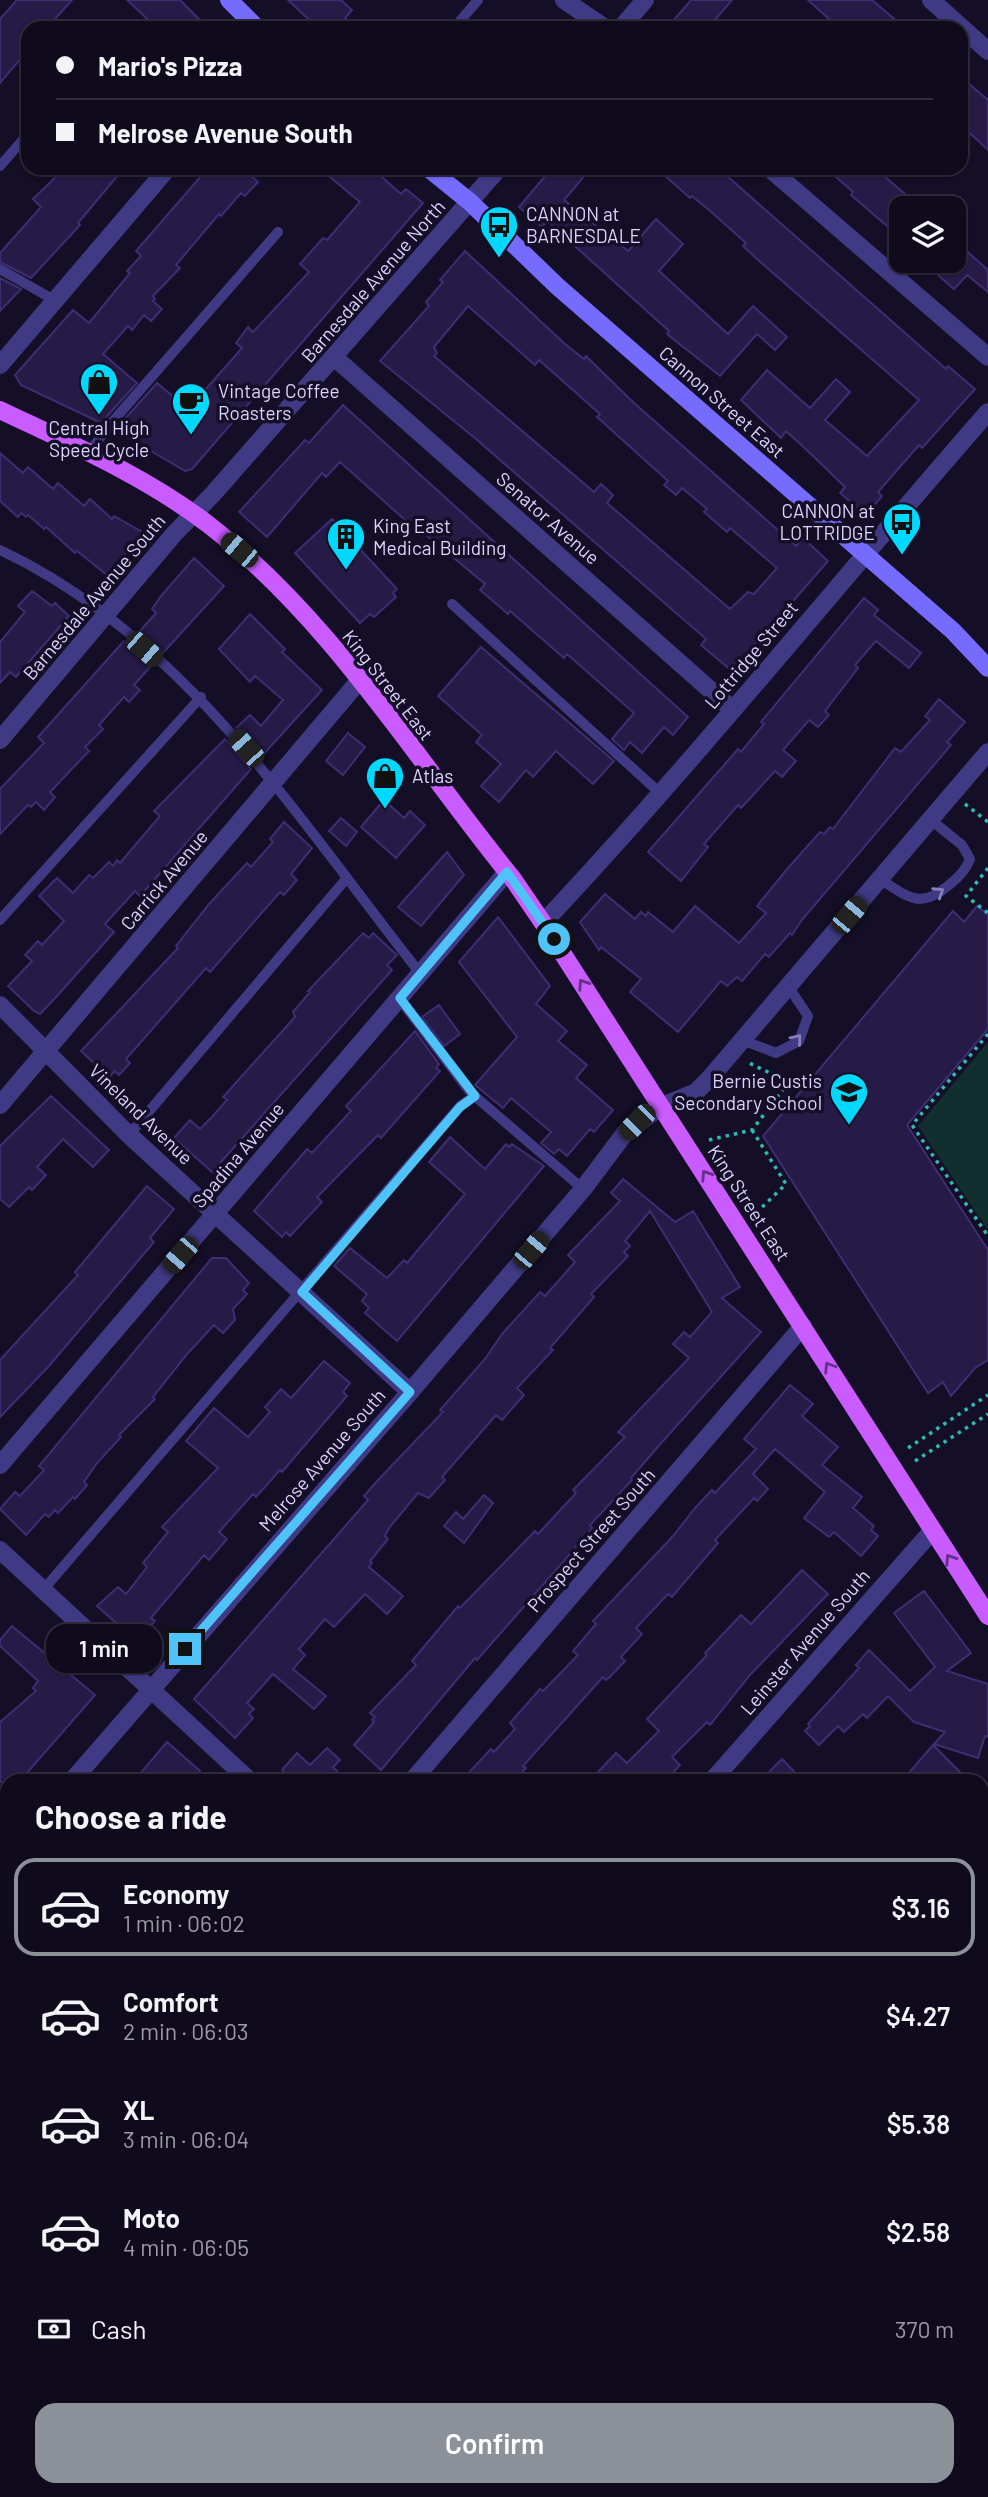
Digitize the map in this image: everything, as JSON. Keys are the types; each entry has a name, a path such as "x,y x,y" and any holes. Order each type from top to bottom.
{"main road":[{"path":"229,0 250,21"},
{"name":"Cannon Street East","path":"437,175 470,202 557,286 953,631 988,668"},
{"name":"King Street East","path":"0,410 89,453 193,513 254,562 303,613 359,681 507,872 543,923 988,1616"}],"street":[{"path":"564,0 595,21"},
{"path":"627,21 645,0"},
{"path":"931,0 954,21"},
{"path":"968,33 988,51"},
{"path":"0,365 162,175"},
{"name":"Barnesdale Avenue North","path":"193,513 493,175"},
{"path":"777,175 988,357"},
{"name":"Senator Avenue","path":"334,357 733,710"},
{"name":"Lottridge Street","path":"543,923 661,793 864,553 988,412"},
{"name":"Barnesdale Avenue South","path":"0,740 193,513"},
{"name":"Carrick Avenue","path":"0,1105 359,681"},
{"name":"Melrose Avenue South","path":"78,1774 410,1392 583,1189 625,1133 662,1106 696,1091 988,752"},
{"name":"Spadina Avenue","path":"0,1465 507,872"},
{"name":"Vineland Avenue","path":"0,1005 129,1135 410,1392"},
{"name":"Prospect Street South","path":"418,1774 803,1326"},
{"name":"Leinster Avenue South","path":"718,1774 932,1531"},
{"path":"0,1550 242,1774"}],"lane":[{"path":"460,21 478,0"},
{"path":"0,166 21,142"},
{"path":"89,453 107,428 278,232"},
{"path":"0,269 54,300"},
{"path":"0,550 30,564 107,617 201,697 274,782 420,973"},
{"path":"452,604 661,793"},
{"path":"0,920 201,697"},
{"path":"880,879 907,897 925,901 940,893 967,868 970,859 962,845 930,820"},
{"path":"129,1135 346,879"},
{"path":"742,1040 776,1053 799,1041 808,1016 788,986"},
{"path":"400,998 475,1096 583,1189"},
{"path":"43,1590 460,1107 475,1096"}],"path":[{"path":"953,794 988,822"},
{"path":"988,868 966,896 988,913"},
{"path":"988,1034 912,1125 988,1236"},
{"path":"709,1140 752,1130 789,1082 745,1061"},
{"path":"752,1130 786,1184 756,1213"},
{"path":"908,1448 988,1395"},
{"path":"915,1461 988,1414"}],"green space":[{"path":"988,1042 988,1230 918,1126"}],"building":[{"path":"17,0 72,0 53,21 21,21 21,58 0,83 0,19"},
{"path":"127,0 180,0 201,21 150,21"},
{"path":"288,0 341,0 352,10 345,18 348,21 310,21"},
{"path":"691,0 732,0 714,21 673,21"},
{"path":"808,0 872,0 897,21 831,21"},
{"path":"968,83 988,100 988,150 968,131"},
{"path":"58,175 118,175 78,223 80,225 31,278 0,262 0,253 41,207 33,199"},
{"path":"202,175 250,175 258,182 245,196 241,193 221,216 219,214 176,265 180,268 153,296 153,301 162,309 151,321 144,315 132,330 128,326 103,354 137,383 101,423 21,385 15,375 73,310 89,323 130,273 127,271 141,256 136,251"},
{"path":"327,175 380,175 401,194 406,189 423,203 192,469 185,471 115,430 157,383 175,398 186,386 198,398 242,348 236,343 248,327 253,332 309,272 300,264 323,238 327,240 360,202"},
{"path":"546,175 585,175 564,200 628,251 656,219 683,244 659,271 728,334 753,306 787,337 775,350 757,334 720,376 667,334 669,331 547,221 542,227 519,207"},
{"path":"664,175 726,175 946,369 948,366 975,389 922,448 919,445 878,492 882,496 866,515 840,493 845,487 810,453 786,431 781,438 741,400 767,370 810,408 836,379 850,392 825,420 867,456 919,400 757,259 743,246 746,243 709,210 692,196 690,198"},
{"path":"834,175 883,175 907,196 889,196 889,228 851,195 853,192"},
{"path":"465,251 565,344 584,359 586,356 634,403 796,546 803,538 828,561 732,671 701,645 706,639 476,439 380,361 429,306 426,302 443,282 440,280","holes":["468,306 535,365 539,360 600,414 597,417 668,481 664,485 676,495 682,488 707,509 704,512 727,532 730,528 777,568 754,594 748,592 730,609 607,503 613,495 601,484 594,492 434,356 437,353 434,347"]},
{"path":"966,251 988,270 988,292 967,275 954,289 936,273 966,273"},
{"path":"0,278 21,289 0,311"},
{"path":"343,405 688,717 673,735 664,727 642,753 630,742 624,750 612,739 634,713 567,654 564,658 510,611 508,614 480,590 485,584 425,534 423,536 340,462 326,477 322,473 267,537 239,512 305,440 309,443"},
{"path":"0,453 23,473 28,467 53,489 58,483 84,506 90,499 112,519 114,516 144,533 107,575 77,551 75,553 46,527 44,529 28,515 26,517 21,513 18,517 0,501"},
{"name":"King East Medical Building","path":"332,519 397,589 393,593 396,597 374,617 370,614 360,623 295,553"},
{"path":"194,558 224,586 162,654 139,632 156,613 152,609 161,596"},
{"path":"32,591 52,606 55,603 69,616 16,677 10,672 0,683 0,642 25,612 18,606"},
{"path":"864,598 878,610 874,615 921,653 909,668 876,641 855,665 858,668 825,711 829,715 818,727 809,720 783,750 796,761 782,777 775,771 741,808 738,805 704,844 708,847 681,881 648,852 738,749 741,752 764,724 761,722"},
{"path":"250,614 285,649 282,652 322,690 261,757 236,728 250,715 261,726 283,700 255,676 250,682 219,649"},
{"path":"124,641 152,665 134,685 140,690 129,702 124,697 99,725 103,729 85,747 89,751 50,792 55,797 44,810 36,802 31,807 28,805 0,834 0,789 44,743 38,737"},
{"path":"481,647 614,761 593,784 556,751 533,777 526,770 499,802 481,786 501,764 476,742 482,735 438,696"},
{"path":"939,699 965,722 947,742 951,745 792,935 790,933 769,957 765,954 742,981 737,977 727,986 721,981 678,1032 630,992 641,979 601,947 599,950 580,922 605,894 635,919 641,912 646,916 648,912 673,932 695,906 739,943 766,913 757,906 788,868 820,832 824,834 830,827 833,829 895,748 901,752 930,720 925,716"},
{"path":"348,733 365,747 343,775 326,761"},
{"path":"225,739 251,769 140,896 135,891 105,924 114,932 58,995 40,1014 34,1011 8,986 32,961 25,955 38,941 42,945 64,921 39,896 57,878 73,893 89,875 93,878 109,862 113,866 117,860 120,863 160,816 154,811"},
{"path":"384,800 404,818 410,811 425,825 396,858 361,827"},
{"path":"341,818 357,832 346,846 329,831"},
{"path":"284,822 312,848 291,874 297,880 284,895 280,892 210,972 206,968 126,1059 130,1063 119,1075 115,1071 109,1077 81,1051 178,948 176,946 210,903 247,863 251,867 273,842 270,839"},
{"path":"447,852 464,875 421,926 398,907"},
{"path":"977,906 988,915 988,1029 907,1125 988,1250 988,1360 975,1368 951,1396 943,1382 928,1393 763,1136 953,911 964,922"},
{"path":"498,917 550,986 536,1004 567,1031 558,1041 587,1065 576,1078 613,1110 594,1132 590,1129 567,1156 559,1149 554,1154 541,1143 551,1132 511,1098 503,1108 475,1085 517,1037 459,962"},
{"path":"363,933 369,938 373,933 397,955 387,965 392,970 212,1172 174,1138 190,1120 200,1129 211,1118 227,1100 223,1097 295,1017 293,1012 310,992 308,991"},
{"path":"439,1005 460,1034 444,1046 422,1017"},
{"path":"415,1031 439,1064 436,1068 440,1071 381,1138 378,1135 317,1197 322,1202 290,1236 286,1232 282,1237 254,1211 307,1149 312,1153 351,1111 346,1106"},
{"path":"51,1096 109,1150 93,1167 63,1139 37,1167 46,1175 32,1190 29,1187 9,1207 0,1199 0,1146"},
{"path":"450,1137 485,1169 506,1144 509,1147 512,1144 544,1166 397,1341 365,1313 369,1308 362,1301 367,1294 334,1266 350,1248 387,1278 404,1260 407,1263 465,1194 429,1162"},
{"path":"623,1179 675,1222 693,1211 740,1287 722,1298 761,1332 590,1525 592,1528 564,1561 477,1660 475,1658 381,1770 354,1745 374,1722 372,1720 375,1717 370,1713 416,1665 412,1661 458,1606 460,1608 535,1531 538,1534 576,1493 573,1490 625,1437 618,1432 689,1358 673,1344 684,1332 690,1337 712,1312 650,1211 625,1241 630,1246 624,1252 628,1256 591,1294 594,1297 550,1348 553,1350 517,1388 524,1395 502,1420 496,1415 442,1477 445,1480 429,1498 418,1493 389,1528 385,1536 388,1539 370,1561 372,1563 369,1567 403,1596 387,1614 365,1594 334,1627 325,1619 299,1649 305,1655 293,1669 326,1696 314,1709 273,1674 247,1703 254,1709 249,1714 253,1718 235,1738 194,1699 368,1500 364,1496 443,1412 440,1410 485,1359 502,1334 540,1292 545,1296 575,1262 568,1255 620,1201 611,1193"},
{"path":"147,1186 174,1209 150,1238 154,1242 49,1366 0,1417 0,1360 78,1275 75,1272"},
{"path":"212,1258 226,1258 249,1283 243,1290 247,1294 233,1309 235,1320 223,1333 214,1325 188,1353 153,1397 155,1399 119,1435 121,1437 97,1463 84,1482 87,1485 75,1499 73,1497 58,1513 55,1510 49,1517 45,1514 26,1535 0,1509 15,1492 20,1496 44,1470 39,1466"},
{"path":"324,1361 350,1383 343,1392 347,1396 282,1472 280,1470 256,1497 253,1494 219,1532 227,1539 209,1560 204,1555 151,1618 155,1621 138,1640 133,1638 97,1606 118,1587 126,1594 147,1567 143,1563 168,1532 162,1527 218,1468 186,1441 214,1408 248,1437 270,1412 265,1407 281,1389 291,1398"},
{"path":"790,1385 813,1404 802,1416 838,1447 822,1465 862,1497 853,1508 874,1526 871,1530 878,1536 861,1556 834,1532 829,1537 804,1518 825,1492 775,1449 753,1474 768,1489 757,1501 754,1498 715,1540 718,1543 672,1597 668,1594 636,1628 642,1634 621,1657 625,1661 606,1680 603,1677 523,1766 526,1768 520,1774 468,1774 491,1749 494,1752 515,1729 510,1723 540,1689 543,1691 578,1655 573,1651 596,1624 593,1621 712,1490 715,1493 756,1449 744,1439"},
{"path":"484,1495 493,1503 464,1543 444,1526 456,1512 463,1519"},
{"path":"802,1570 828,1594 750,1675 710,1725 707,1722 672,1757 680,1765 672,1774 598,1774 616,1753 627,1763 659,1731 647,1719 741,1615 751,1624"},
{"path":"924,1591 971,1653 947,1671 988,1684 988,1737 985,1736 978,1758 934,1744 945,1732 914,1722 888,1696 867,1718 863,1714 844,1732 838,1726 819,1745 805,1731 810,1726 808,1724 859,1668 856,1665 869,1650 910,1691 935,1667 894,1613"},
{"path":"12,1626 95,1695 26,1774 0,1774 0,1722 36,1691 33,1688 38,1681 0,1646 0,1640"},
{"path":"167,1742 200,1771 198,1774 140,1774"},
{"path":"933,1745 962,1774 908,1774"},
{"path":"327,1748 340,1760 333,1767 340,1774 286,1774 282,1770 297,1753 310,1765"},
{"path":"782,1759 796,1774 767,1774"}],"place":[{"name":"CANNON at BARNESDALE","path":"499,259"},
{"name":"Central High Speed Cycle","path":"99,416"},
{"name":"Vintage Coffee Roasters","path":"191,436"},
{"name":"CANNON at LOTTRIDGE","path":"902,556"},
{"name":"King East Medical Building","path":"346,571"},
{"name":"Atlas","path":"385,810"},
{"name":"Bernie Custis Secondary School","path":"849,1126"}],"route":[{"path":"185,1649 410,1392 302,1292 460,1107 475,1096 400,998 507,872 554,939"}]}
